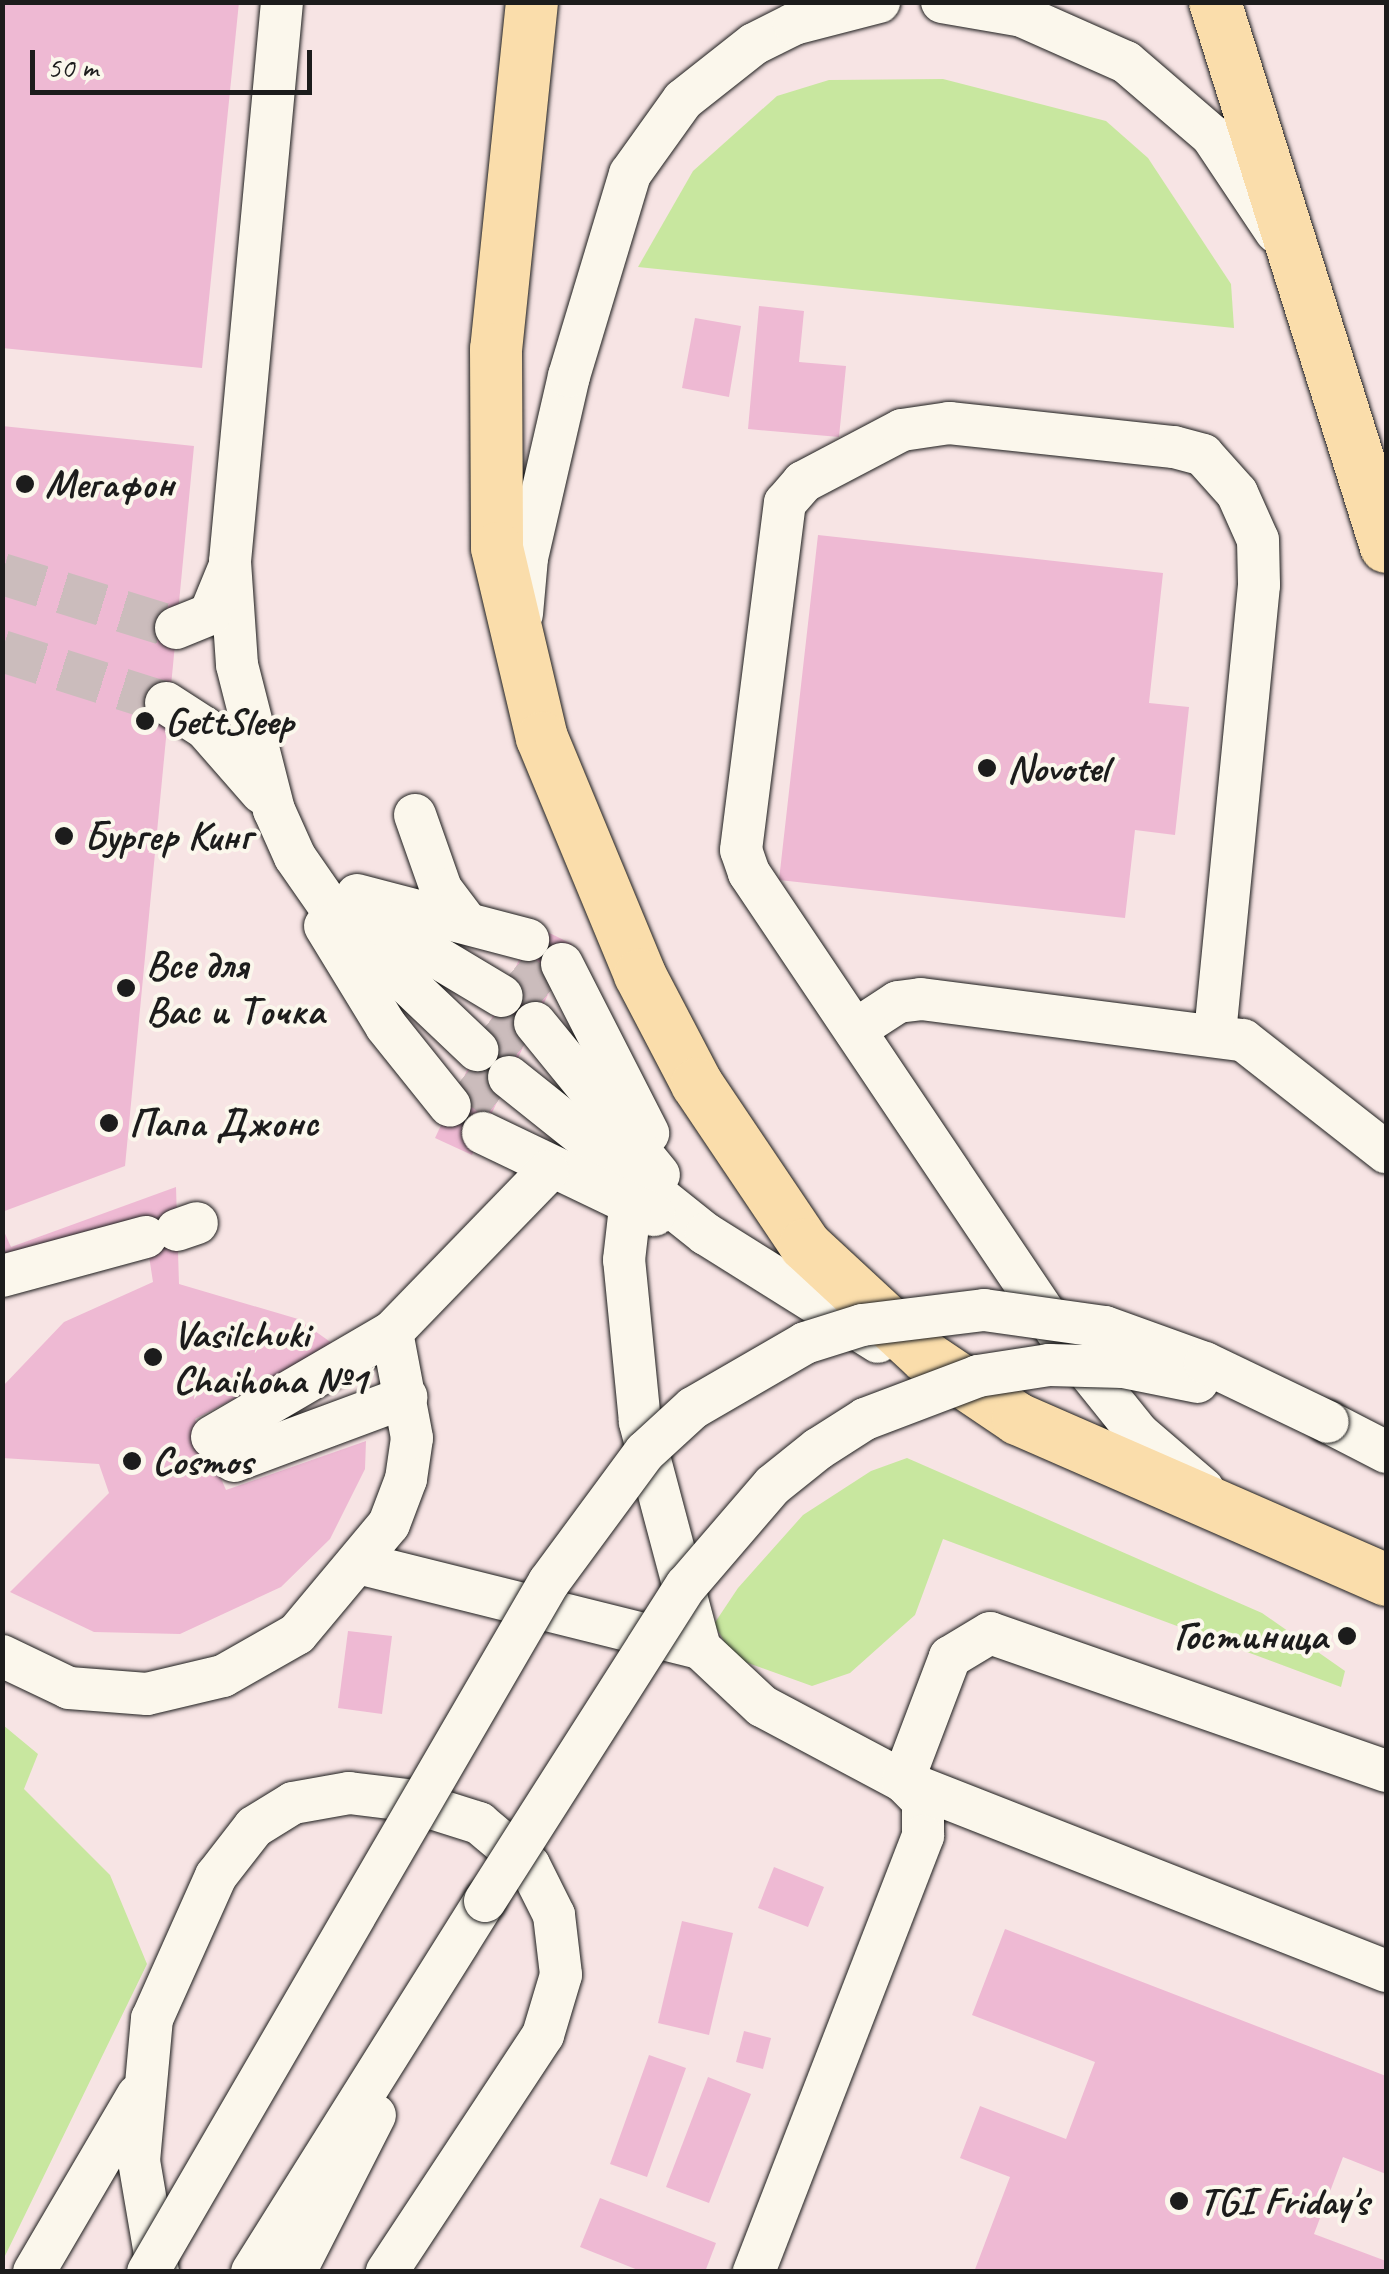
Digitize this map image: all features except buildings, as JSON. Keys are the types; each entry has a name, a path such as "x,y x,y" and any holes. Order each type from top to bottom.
{"main road":[{"path":"532,2 495,403 497,548 519,659 587,856 640,975 743,1162 859,1303 1018,1419 1386,1580"},
{"path":"1216,12 1386,547"}],"street":[{"path":"282,2 230,562 237,664 274,810 326,927 386,1026 506,1036"},
{"path":"519,659 527,558 569,376 630,174 683,100 741,52 794,24 880,2"},
{"path":"942,2 1022,16 1126,62 1212,136 1293,258"},
{"path":"1215,1034 1258,540 1237,494 1203,455 949,423 902,430 802,482 785,504 741,850 855,1030 1052,1324 1138,1433 1233,1512"},
{"path":"176,628 210,614 230,562"},
{"path":"166,704 237,759 274,810"},
{"path":"416,815 441,889 466,922 548,1171"},
{"path":"295,857 344,905 506,1036 647,1131 668,1210"},
{"path":"295,857 506,1036 668,1210 792,1293 1018,1419"},
{"path":"344,905 506,1036 668,1210"},
{"path":"344,905 466,922"},
{"path":"855,1030 898,1002 921,999 1215,1034 1270,1054 1386,1152"},
{"path":"548,1171 668,1210"},
{"path":"406,1397 223,1449 392,1332 548,1171"},
{"path":"668,1210 624,1260 640,1422 700,1648"},
{"path":"2,1276 174,1230"},
{"path":"148,2272 548,1582 644,1452 693,1408 805,1343 862,1324 984,1310 1104,1327 1205,1363 1386,1452"},
{"path":"2,1656 69,1688 147,1694 224,1676 297,1634 389,1524 406,1479 406,1397 392,1332"},
{"path":"252,2272 278,2224 686,1586 773,1486 865,1418 978,1376 1049,1365 1123,1367 1212,1384 1328,1422"},
{"path":"358,1563 700,1648 762,1706 904,1781 1386,1971"},
{"path":"904,1781 950,1657 990,1633 1386,1771"},
{"path":"754,2272 923,1836 922,1802 904,1781"},
{"path":"158,2272 140,2160 141,2089 152,2018 216,1876 254,1827 293,1803 349,1794 406,1800 479,1823 529,1865 554,1914 561,1975 543,2035 387,2272"},
{"path":"295,2272 485,1901"},
{"path":"34,2272 141,2089"}],"green space":[{"path":"943,79 1106,121 1148,158 1231,284 1234,328 638,267 693,171 777,96 829,80"},
{"path":"907,1458 1262,1613 1345,1671 1341,1687 943,1539 915,1615 850,1673 812,1686 734,1658 714,1624 738,1588 803,1515 871,1471"},
{"path":"3,1725 38,1754 24,1789 110,1875 147,1964 3,2260"}],"tunnel":[{"path":"2,574 176,628"},
{"path":"2,651 166,703"},
{"path":"514,969 547,996"},
{"path":"489,1022 522,1049"},
{"path":"465,1075 498,1101"}],"place":[{"name":"Мегафон","path":"25,484"},
{"name":"GettSleep","path":"145,721"},
{"name":"Novotel","path":"987,768"},
{"name":"Бургер Кинг","path":"64,836"},
{"name":"Все для Вас и Точка","path":"126,988"},
{"name":"Папа Джонс","path":"109,1123"},
{"name":"Vasilchuki Chaihona №1","path":"153,1357"},
{"name":"Cosmos","path":"132,1461"},
{"name":"Гостиница","path":"1347,1636"},
{"name":"TGI Friday's","path":"1179,2201"}]}
